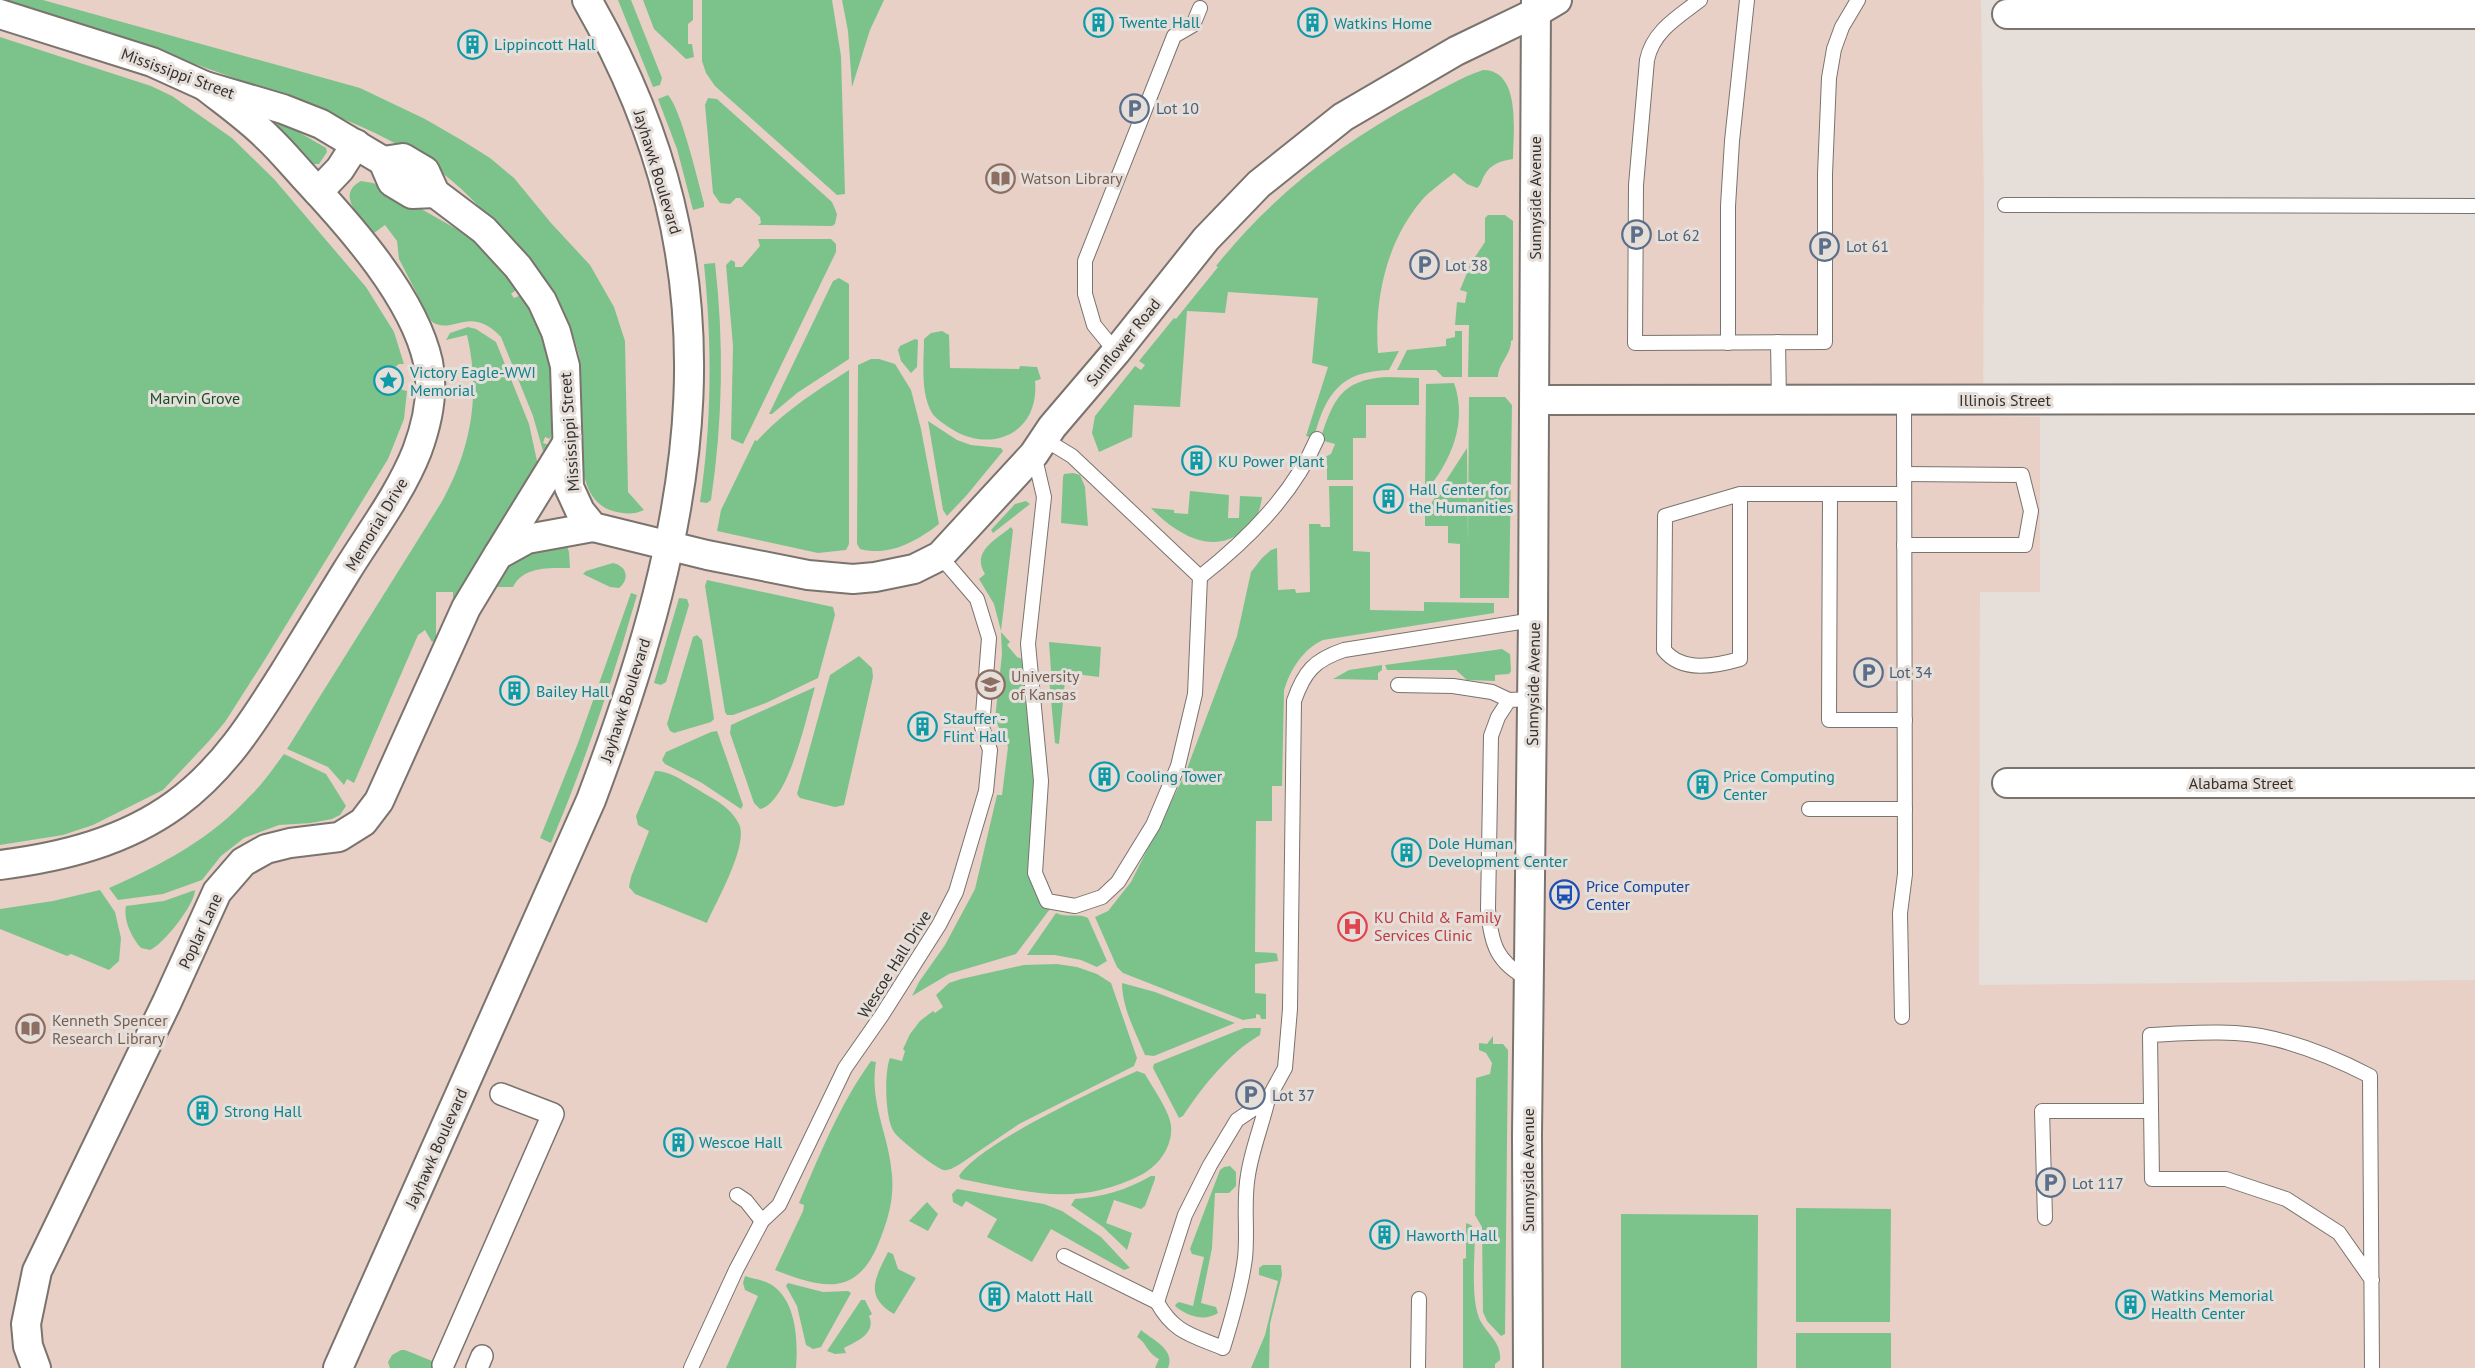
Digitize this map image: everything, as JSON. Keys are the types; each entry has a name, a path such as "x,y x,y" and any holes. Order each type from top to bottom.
{"street":[{"name":"Jayhawk Boulevard","path":"338,1368 591,801 646,639 678,504 689,409 688,315 682,261 672,209 636,101 614,50 587,0"},
{"name":"Sunflower Road","path":"669,546 808,575 853,579 914,568 940,556 1039,447 1206,240 1259,183 1343,117 1456,51 1543,4"},
{"name":"Sunnyside Avenue","path":"1528,1368 1527,1135 1530,980 1521,700 1533,620 1543,4"},
{"name":"Mississippi Street","path":"0,14 152,62 205,86 282,109 321,124 383,161 403,158 425,171 435,193 484,230 518,267 542,301 556,332 565,366 569,488 580,511 593,527"},
{"path":"2007,14 2475,14"},
{"name":"Memorial Drive","path":"0,865 79,851 142,825 174,805 222,763 251,726 400,485 416,453 428,408 430,393 428,365 422,340 406,307 377,265 352,230 267,136 205,86"},
{"path":"318,192 340,169 356,144"},
{"name":"Illinois Street","path":"1535,400 2475,399"},
{"name":"Poplar Lane","path":"36,1368 28,1346 26,1324 37,1271 162,1013 217,891 243,862 266,849 290,843 339,837 351,832 372,813 466,608 567,443"},
{"path":"593,527 669,546"},
{"name":"Poplar Lane","path":"498,555 527,539 593,527"},
{"name":"Alabama Street","path":"2007,783 2475,783"},
{"path":"450,1365 517,1207 553,1114 501,1095"}],"lane":[{"path":"1700,0 1656,36 1649,48 1636,185 1635,343 1825,342 1825,174 1829,78 1834,49 1842,27 1858,0"},
{"path":"1728,343 1728,206 1732,141 1747,0"},
{"path":"1116,352 1094,325 1085,294 1085,261 1174,36 1193,25 1200,8"},
{"path":"2005,205 2475,206"},
{"path":"1778,342 1779,401"},
{"path":"1902,1017 1900,913 1905,874 1904,401"},
{"path":"1200,577 1235,550 1262,522 1303,467 1317,439"},
{"path":"1039,447 1072,456 1200,577 1195,694 1178,766 1153,825 1118,882 1102,897 1075,906 1047,902 1035,873 1041,781 1028,644 1044,497 1039,447"},
{"path":"1904,474 2022,475 2031,511 2025,545 1904,545"},
{"path":"1740,494 1740,659 1719,665 1684,663 1670,657 1664,650 1665,516 1740,494 1904,494"},
{"path":"1830,494 1829,720 1905,720"},
{"name":"Wescoe Hall Drive","path":"691,1368 736,1270 762,1221 779,1205 845,1068 882,1015 939,925 957,892 984,801 990,750 982,727 989,638 977,599 940,556"},
{"path":"1064,1256 1157,1302 1166,1318 1180,1330 1223,1348 1233,1318 1245,1258 1247,1178 1252,1150 1262,1126 1268,1099 1285,1068 1290,1009 1294,701 1301,681 1320,660 1344,650 1533,620"},
{"path":"1398,685 1453,686 1492,692 1521,700"},
{"path":"1521,700 1498,717 1490,748 1489,918 1495,946 1505,963 1513,971 1530,980"},
{"path":"1809,809 1905,809"},
{"path":"2372,1280 2339,1233 2286,1199 2226,1179 2152,1179 2150,1035 2207,1032 2274,1038 2346,1064 2370,1076 2372,1280 2372,1368"},
{"path":"1157,1302 1185,1215 1210,1165 1237,1120 1268,1099"},
{"path":"2044,1218 2042,1111 2151,1111"},
{"path":"737,1195 746,1201 762,1221"},
{"path":"1418,1368 1419,1299"}],"shaded area":[{"name":"University of Kansas","path":"0,0 1981,0 1984,206 1983,416 2040,417 2040,592 1980,592 1979,985 2475,980 2475,1368 0,1368"}],"green space":[{"path":"0,0 43,0 360,88 425,119 490,158 514,178 590,265 614,307 625,341 628,492 644,510 628,514 613,511 597,502 587,486 580,443 581,373 579,355 571,331 539,278 489,217 454,182 398,145 330,113 107,34"},
{"path":"618,0 631,0 662,78 660,85 653,87"},
{"path":"643,0 693,0 693,20 688,24 688,44 692,44 694,57 686,59 654,29"},
{"path":"702,0 832,0 841,56 845,194 837,195 715,86 706,73 702,61"},
{"path":"842,0 884,0 870,30 852,87 848,31"},
{"name":"Marvin Grove","path":"0,37 151,86 172,96 232,138 274,179 366,287 394,332 404,364 399,364 390,371 391,387 407,391 404,419 388,459 264,661 225,722 209,741 163,790 93,825 63,835 0,845"},
{"path":"1483,70 1495,73 1504,80 1510,92 1514,120 1513,159 1493,166 1486,172 1477,188 1467,184 1454,173 1422,200 1399,234 1385,272 1378,313 1378,353 1399,351 1389,370 1372,371 1347,380 1330,397 1318,422 1314,438 1306,436 1328,367 1312,363 1318,298 1228,292 1225,313 1187,311 1180,407 1134,405 1132,437 1099,452 1092,433 1095,416 1135,366 1141,370 1145,365 1139,361 1174,318 1176,319 1218,267 1216,266 1260,217 1309,173 1363,134 1421,100"},
{"path":"668,95 684,130 704,203 704,207 693,210 677,149 658,99"},
{"path":"708,98 717,99 832,202 837,214 835,224 832,226 758,225 761,223 760,217 740,198 736,198 730,204 720,203 713,193 705,105"},
{"path":"278,120 326,148 327,152 319,164 313,164 276,124"},
{"path":"361,181 373,183 388,190 474,239 513,284 516,290 511,294 514,298 519,296 531,309 545,342 551,379 552,433 550,439 545,437 543,443 549,445 545,458 533,416 501,337 480,322 439,325 431,321 399,259 397,241 385,225 374,233 353,207 350,193 353,187"},
{"path":"1488,215 1505,215 1513,221 1513,340 1500,367 1498,377 1468,377 1469,325 1455,325 1457,302 1465,303 1467,292 1460,290 1471,263 1485,242 1485,218"},
{"path":"758,239 831,239 836,244 836,252 743,444 731,439 733,346 726,265 731,260 735,262 735,267 742,267 760,246"},
{"path":"715,263 720,322 720,411 711,500 707,503 700,502 707,442 710,383 704,264"},
{"path":"839,278 849,284 849,359 769,414 833,281"},
{"path":"468,327 476,329 496,342 529,424 539,470 473,567 453,606 453,592 436,592 436,640 432,642 425,630 418,635 354,783 347,779 344,785 328,767 287,749 441,503 460,463 473,400 471,357 467,335 446,340 450,333"},
{"path":"942,331 949,335 950,368 1037,367 1041,379 1035,381 1030,414 1021,426 1010,434 996,439 981,439 966,436 950,428 932,413 924,386 924,339 931,333"},
{"path":"1455,331 1462,331 1462,377 1443,377 1436,370 1397,370 1407,350 1446,346 1446,339 1455,337"},
{"path":"915,339 918,340 917,367 911,373 901,361 898,350 900,346"},
{"path":"871,359 895,364 911,390 921,429 939,524 902,546 881,551 860,549 857,544 858,365"},
{"path":"849,370 849,544 846,550 818,553 717,531 721,510 755,440 757,441 800,402"},
{"path":"1419,378 1419,405 1366,405 1366,438 1353,438 1353,480 1327,480 1327,462 1319,460 1331,454 1335,444 1320,440 1334,404 1348,388 1370,379"},
{"path":"1454,383 1458,398 1458,427 1449,455 1425,492 1426,384"},
{"path":"1469,397 1505,397 1512,405 1509,598 1460,598 1460,544 1448,543 1448,526 1425,526 1425,513 1467,448 1468,543"},
{"path":"928,421 957,440 971,445 1001,448 1003,451 947,516 943,510"},
{"path":"1064,474 1080,475 1085,487 1088,526 1061,523 1063,477"},
{"path":"1329,486 1353,486 1353,551 1370,552 1370,610 1424,611 1424,602 1494,603 1494,613 1323,640 1304,654 1294,668 1284,691 1282,786 1272,786 1272,821 1256,821 1255,952 1275,953 1278,961 1255,964 1255,993 1266,994 1266,1019 1261,1019 1260,1015 1256,1014 1256,1018 1243,1020 1123,973 1117,967 1095,917 1108,911 1131,882 1185,774 1237,636 1251,572 1262,558 1277,548 1278,590 1295,589 1296,593 1310,592 1309,524 1330,527"},
{"path":"1190,491 1229,495 1228,518 1239,518 1240,496 1262,497 1256,517 1247,529 1230,539 1218,542 1205,541 1181,532 1151,508 1188,514"},
{"path":"1026,501 1030,504 993,533 991,530 1015,504"},
{"path":"1011,527 1013,530 1001,631 994,604 979,579 985,574 981,566 983,552"},
{"path":"566,543 570,568 538,570 523,575 513,587 493,587 506,567 514,560 533,551"},
{"path":"613,563 624,570 626,577 619,588 610,587 583,574 586,571"},
{"path":"707,580 833,607 835,615 818,678 766,703 727,715 705,586"},
{"path":"631,593 637,595 618,658 587,751 551,843 540,838 578,743"},
{"path":"679,598 687,599 689,605 666,682 661,685 654,683"},
{"path":"1001,632 1010,642 1007,645 1017,657 1031,662 1041,896 1050,909 1016,954 949,974 912,996 945,945 975,889 997,795 1002,795 1008,747 995,719 1002,654"},
{"path":"697,635 702,640 714,719 711,722 674,733 670,731 667,724 693,637"},
{"path":"1049,642 1101,647 1099,677 1051,671"},
{"path":"1502,649 1510,654 1511,671 1509,674 1495,675 1495,681 1467,680 1456,670 1387,670 1385,665"},
{"path":"859,656 872,668 873,677 844,805 835,807 800,798 797,794 830,675"},
{"path":"1382,665 1382,670 1378,673 1378,680 1333,679 1349,670"},
{"path":"1049,678 1065,680 1059,744 1055,743"},
{"path":"815,687 802,736 788,775 780,791 770,803 760,809 754,803 730,733 731,725"},
{"path":"717,731 743,805 741,809 702,783 665,764 662,760 666,752"},
{"path":"284,754 326,774 346,806 340,815 311,823 279,825 244,838 221,856 202,880 163,894 118,900 109,888 184,850 219,825 255,791"},
{"path":"655,771 666,772 677,777 715,800 731,812 739,824 741,833 736,859 707,923 635,894 629,887 649,831 638,825 636,816"},
{"path":"100,890 115,912 121,938 119,961 109,970 0,929 0,909 53,901"},
{"path":"195,890 184,914 163,940 150,950 141,948 129,928 126,906 164,901"},
{"path":"1056,913 1088,918 1107,961 1097,967 1081,960 1055,955 1027,955"},
{"path":"1057,964 1077,967 1097,974 1111,983 1137,1058 1134,1066 1019,1124 954,1167 945,1170 939,1168 902,1141 891,1126 886,1096 890,1058 902,1061 905,1051 903,1049 910,1034 920,1021 943,1007 936,995 949,983 1024,965"},
{"path":"1122,983 1155,992 1235,1023 1154,1056 1145,1055 1127,1011"},
{"path":"1244,1028 1261,1028 1260,1035 1227,1060 1183,1116 1179,1118 1153,1068 1154,1064"},
{"path":"1493,1036 1493,1044 1503,1044 1508,1050 1505,1334 1501,1336 1487,1321 1483,1312 1482,1227 1475,1215 1476,1078 1490,1074 1492,1063 1486,1053 1479,1050 1479,1043 1487,1044"},
{"path":"871,1061 876,1062 875,1092 890,1160 892,1183 889,1214 881,1237 862,1270 851,1279 839,1284 810,1282 775,1270 803,1211 804,1205 799,1203 823,1148 840,1112"},
{"path":"1137,1071 1145,1074 1164,1106 1171,1126 1170,1141 1164,1154 1143,1174 1119,1185 1074,1194 1031,1192 961,1179 959,1176 990,1148 1014,1133 1069,1103"},
{"path":"1230,1166 1236,1172 1236,1186 1229,1193 1215,1193 1212,1248 1201,1303 1216,1307 1218,1313 1213,1316 1196,1317 1175,1306 1179,1302 1193,1306 1204,1257 1192,1254 1190,1249 1220,1170"},
{"path":"1155,1176 1155,1179 1145,1206 1141,1209 1114,1200 1106,1223 1132,1233 1127,1250 1103,1227 1071,1205 1075,1199 1114,1192"},
{"path":"957,1189 1044,1204 1062,1211 1101,1237 1130,1268 1124,1270 1051,1229 1032,1262 987,1237 997,1219 966,1201 962,1207 953,1202 952,1194"},
{"path":"927,1202 938,1214 928,1231 909,1221"},
{"path":"1796,1208 1891,1209 1890,1322 1796,1322"},
{"path":"1621,1214 1758,1215 1757,1368 1621,1368"},
{"path":"1466,1223 1471,1225 1475,1231 1474,1285 1478,1315 1500,1353 1500,1360 1495,1364 1495,1368 1463,1368 1463,1259 1466,1258"},
{"path":"888,1252 893,1254 898,1269 916,1278 894,1314 884,1307 875,1293 876,1278"},
{"path":"1263,1265 1281,1265 1282,1275 1270,1324 1269,1368 1251,1368 1265,1335 1278,1281 1259,1275 1259,1268"},
{"path":"745,1276 772,1285 787,1301 796,1335 796,1368 726,1368 758,1296 745,1290 743,1283"},
{"path":"788,1283 823,1292 848,1291 851,1293 821,1347 813,1349 806,1345 797,1306 786,1286"},
{"path":"861,1300 865,1300 872,1314 869,1316 871,1322 868,1332 844,1348 846,1353 835,1354 827,1351"},
{"path":"1141,1330 1166,1351 1170,1362 1168,1368 1155,1368 1159,1359 1137,1337"},
{"path":"1796,1333 1891,1333 1891,1368 1796,1368"},
{"path":"401,1350 437,1363 436,1368 390,1368 388,1362 392,1355"}],"place":[{"name":"Twente Hall","path":"1098,22"},
{"name":"Watkins Home","path":"1313,23"},
{"name":"Lippincott Hall","path":"473,44"},
{"name":"Lot 10","path":"1135,108"},
{"name":"Watson Library","path":"1000,178"},
{"name":"Lot 62","path":"1636,235"},
{"name":"Lot 61","path":"1825,246"},
{"name":"Lot 38","path":"1424,265"},
{"name":"Victory Eagle-WWI Memorial","path":"389,381"},
{"name":"KU Power Plant","path":"1197,461"},
{"name":"Hall Center for the Humanities","path":"1388,498"},
{"name":"Lot 34","path":"1868,672"},
{"name":"University of Kansas","path":"990,685"},
{"name":"Bailey Hall","path":"515,691"},
{"name":"Stauffer - Flint Hall","path":"922,727"},
{"name":"Cooling Tower","path":"1105,776"},
{"name":"Price Computing Center","path":"1702,785"},
{"name":"Dole Human Development Center","path":"1407,852"},
{"name":"Price Computer Center","path":"1565,895"},
{"name":"KU Child & Family Services Clinic","path":"1353,926"},
{"name":"Kenneth Spencer Research Library","path":"31,1029"},
{"name":"Lot 37","path":"1251,1095"},
{"name":"Strong Hall","path":"203,1111"},
{"name":"Wescoe Hall","path":"678,1142"},
{"name":"Lot 117","path":"2051,1183"},
{"name":"Haworth Hall","path":"1385,1235"},
{"name":"Malott Hall","path":"995,1296"},
{"name":"Watkins Memorial Health Center","path":"2130,1304"}]}
